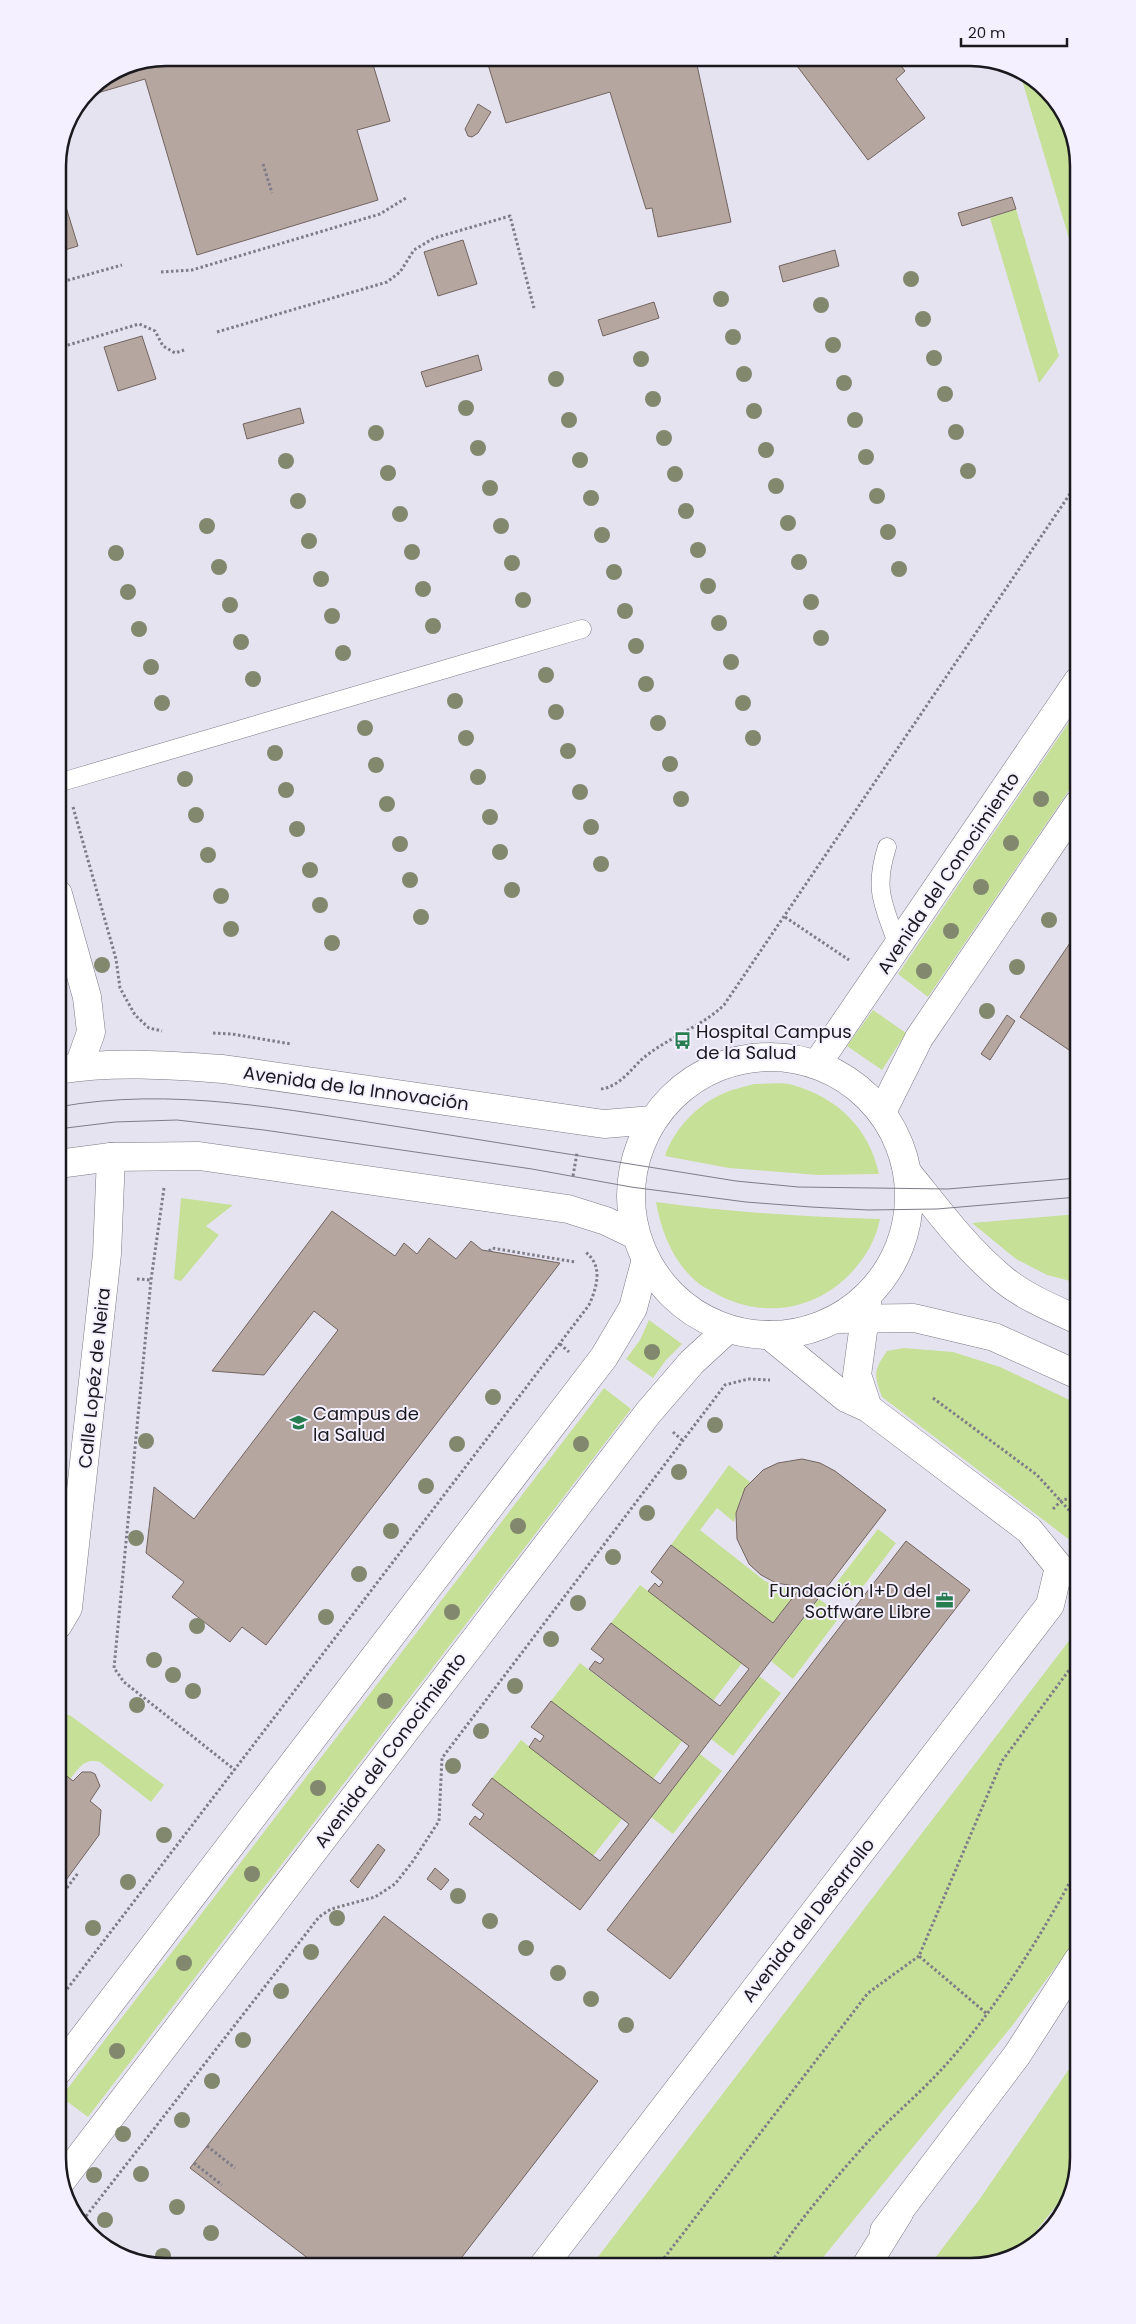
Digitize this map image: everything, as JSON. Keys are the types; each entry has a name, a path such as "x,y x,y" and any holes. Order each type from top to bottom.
{"main road":[{"name":"Avenida del Conocimiento","path":"817,1064 1070,694"},
{"path":"882,1112 919,1038 1070,816"},
{"path":"66,921 88,997 91,1032 68,1068"},
{"path":"868,1408 857,1375 866,1306 886,1274 901,1244 909,1210 907,1172 895,1135 882,1112 847,1080 817,1064 774,1056 735,1060 695,1078 671,1097 653,1120 639,1145 633,1172 632,1212 641,1247 661,1283 676,1299 700,1316 728,1329 769,1335 807,1330 866,1306 994,1337 1070,1370"},
{"name":"Avenida de la Innovación","path":"68,1068 168,1064 223,1069 604,1124 653,1120"},
{"path":"66,1163 111,1157 199,1156 560,1208 606,1222 641,1247"},
{"name":"Calle Lopéz de Neira","path":"66,1611 68,1608 107,1254 111,1157"},
{"path":"907,1172 954,1232 1005,1281 1070,1316"},
{"path":"66,2061 599,1364 633,1308 641,1247"},
{"name":"Avenida del Conocimiento","path":"67,2173 648,1413 692,1362 728,1329"},
{"path":"769,1335 846,1398 868,1408"},
{"name":"Avenida del Desarrollo","path":"549,2258 1050,1605 1059,1567 1029,1530 868,1408"},
{"path":"862,2258 899,2213 1017,2055 1070,1972"},
{"path":"871,2258 899,2213"}],"lane":[{"path":"66,781 582,629"},
{"path":"887,847 880,868 879,890 898,946"}],"path":[{"path":"263,164 272,193"},
{"path":"161,272 192,270 371,217 380,214 406,198"},
{"path":"218,332 387,282 400,272 414,250 434,238 510,216 534,308"},
{"path":"66,281 122,265"},
{"path":"66,346 139,324 155,331 163,346 175,353 184,350"},
{"path":"596,1090 605,1088 623,1079 643,1059 679,1034 710,1019 724,1005 1070,494"},
{"path":"71,797 116,959 119,977"},
{"path":"785,917 850,960"},
{"path":"572,1183 578,1147"},
{"path":"172,1186 164,1186 151,1280 114,1668 124,1682 235,1770"},
{"path":"489,1251 492,1248 575,1262"},
{"path":"66,1991 589,1305 597,1287 597,1270 587,1252 579,1248"},
{"path":"86,2216 319,1917 330,1909 375,1897 395,1884 414,1861 439,1821 442,1758 725,1384 748,1379 776,1380"},
{"path":"933,1398 1037,1475 1070,1511"},
{"path":"664,2258 868,1992 919,1956 1002,1762 1070,1669"},
{"path":"66,1889 78,1873"},
{"path":"774,2258 785,2241 865,2145 941,2070 986,2014 1052,1916 1070,1882"},
{"path":"919,1956 986,2014"},
{"path":"207,2146 235,2168"},
{"path":"194,2163 222,2185"}],"green space":[{"path":"1022,82 1045,100 1062,128 1068,147 1070,160 1070,242"},
{"path":"1016,209 1059,356 1039,383 990,218"},
{"path":"1070,721 1070,789 928,997 898,974"},
{"path":"873,1010 906,1033 882,1070 847,1046"},
{"path":"779,1083 793,1085 824,1098 837,1107 849,1117 868,1143 879,1174 818,1175 729,1168 665,1156 674,1137 686,1120 702,1106 724,1093 754,1084"},
{"path":"181,1198 233,1205 206,1226 219,1235 181,1281 174,1279"},
{"path":"656,1202 768,1214 880,1219 876,1234 860,1263 834,1287 819,1297 802,1304 784,1308 766,1308 748,1306 731,1301 703,1286 689,1274 669,1245 661,1224"},
{"path":"1070,1215 1070,1281 1047,1275 1016,1259 972,1223"},
{"path":"649,1320 682,1344 666,1360 653,1378 626,1359 640,1340"},
{"path":"904,1348 953,1352 1000,1367 1070,1400 1070,1540 882,1397 876,1373 887,1351"},
{"path":"604,1388 631,1409 88,2117 66,2101 66,2090"},
{"path":"729,1465 750,1482 741,1496 734,1522 717,1508 700,1530 765,1581 777,1586 798,1590 773,1623 671,1545"},
{"path":"878,1529 896,1543 852,1601 834,1586"},
{"path":"640,1585 742,1663 713,1701 611,1623"},
{"path":"819,1599 841,1615 793,1679 771,1661"},
{"path":"1070,1639 1070,1948 1012,2026 823,2258 597,2258"},
{"path":"580,1663 682,1741 653,1779 551,1701"},
{"path":"759,1676 781,1693 733,1756 711,1739"},
{"path":"66,1714 164,1785 151,1802 100,1762 95,1761 86,1762 70,1779 66,1776"},
{"path":"521,1740 622,1819 593,1856 492,1778"},
{"path":"700,1754 722,1771 673,1834 651,1817"},
{"path":"1070,2068 1069,2170 1058,2203 1032,2236 1008,2250 982,2257 935,2258 979,2200"}],"building":[{"path":"160,66 373,66 390,121 357,130 378,200 197,255 145,79 100,92 111,83 128,74"},
{"path":"488,66 697,66 731,222 658,237 652,208 646,209 610,92 506,123"},
{"path":"797,66 901,66 905,71 896,79 925,118 868,160"},
{"path":"478,104 491,112 478,133 472,137 468,136 465,129"},
{"path":"1012,197 1016,209 962,226 958,213"},
{"path":"66,207 78,246 66,250"},
{"path":"463,240 477,284 438,296 424,252"},
{"path":"835,250 839,266 783,282 779,266"},
{"path":"654,302 659,318 603,336 598,320"},
{"path":"142,336 156,379 118,391 104,347"},
{"path":"478,355 482,370 426,387 421,372"},
{"path":"300,408 304,423 247,439 243,424"},
{"path":"1070,943 1070,1051 1020,1017"},
{"path":"1007,1015 1015,1021 990,1060 981,1054"},
{"name":"Campus de la Salud","path":"332,1211 395,1256 404,1243 417,1254 429,1238 456,1259 471,1241 482,1250 560,1263 266,1645 242,1627 230,1642 172,1597 184,1582 146,1553 154,1487 194,1519 338,1330 314,1311 264,1375 212,1371"},
{"path":"802,1459 820,1463 835,1471 886,1510 580,1910 469,1824 475,1816 480,1820 484,1814 472,1805 492,1778 600,1861 629,1824 529,1747 535,1738 540,1742 544,1736 531,1727 551,1701 660,1784 689,1746 589,1669 595,1661 600,1664 604,1659 591,1649 611,1623 720,1706 749,1669 648,1591 655,1583 659,1587 663,1582 651,1572 671,1545 773,1623 801,1587 776,1583 761,1575 749,1564 737,1539 736,1513 745,1488 763,1470 778,1463"},
{"path":"906,1541 970,1590 670,1979 607,1930"},
{"path":"82,1772 95,1774 100,1786 90,1801 101,1810 99,1835 66,1880 66,1775 73,1781"},
{"path":"378,1844 385,1850 358,1888 350,1881"},
{"path":"435,1868 449,1880 441,1890 427,1879"},
{"path":"384,1916 598,2081 461,2258 308,2258 190,2168"}],"tram line":[{"path":"66,1106 101,1101 143,1099 229,1103 315,1114 736,1181 798,1187 948,1189 1070,1179"},
{"path":"66,1128 115,1122 177,1120 264,1130 532,1169 631,1187 746,1202 811,1207 868,1210 937,1209 1070,1198"}],"place":[{"name":"Hospital Campus de la Salud","path":"682,1041"},
{"name":"Campus de la Salud","path":"299,1423"},
{"name":"Fundación I+D del Sotfware Libre","path":"945,1600"}]}
